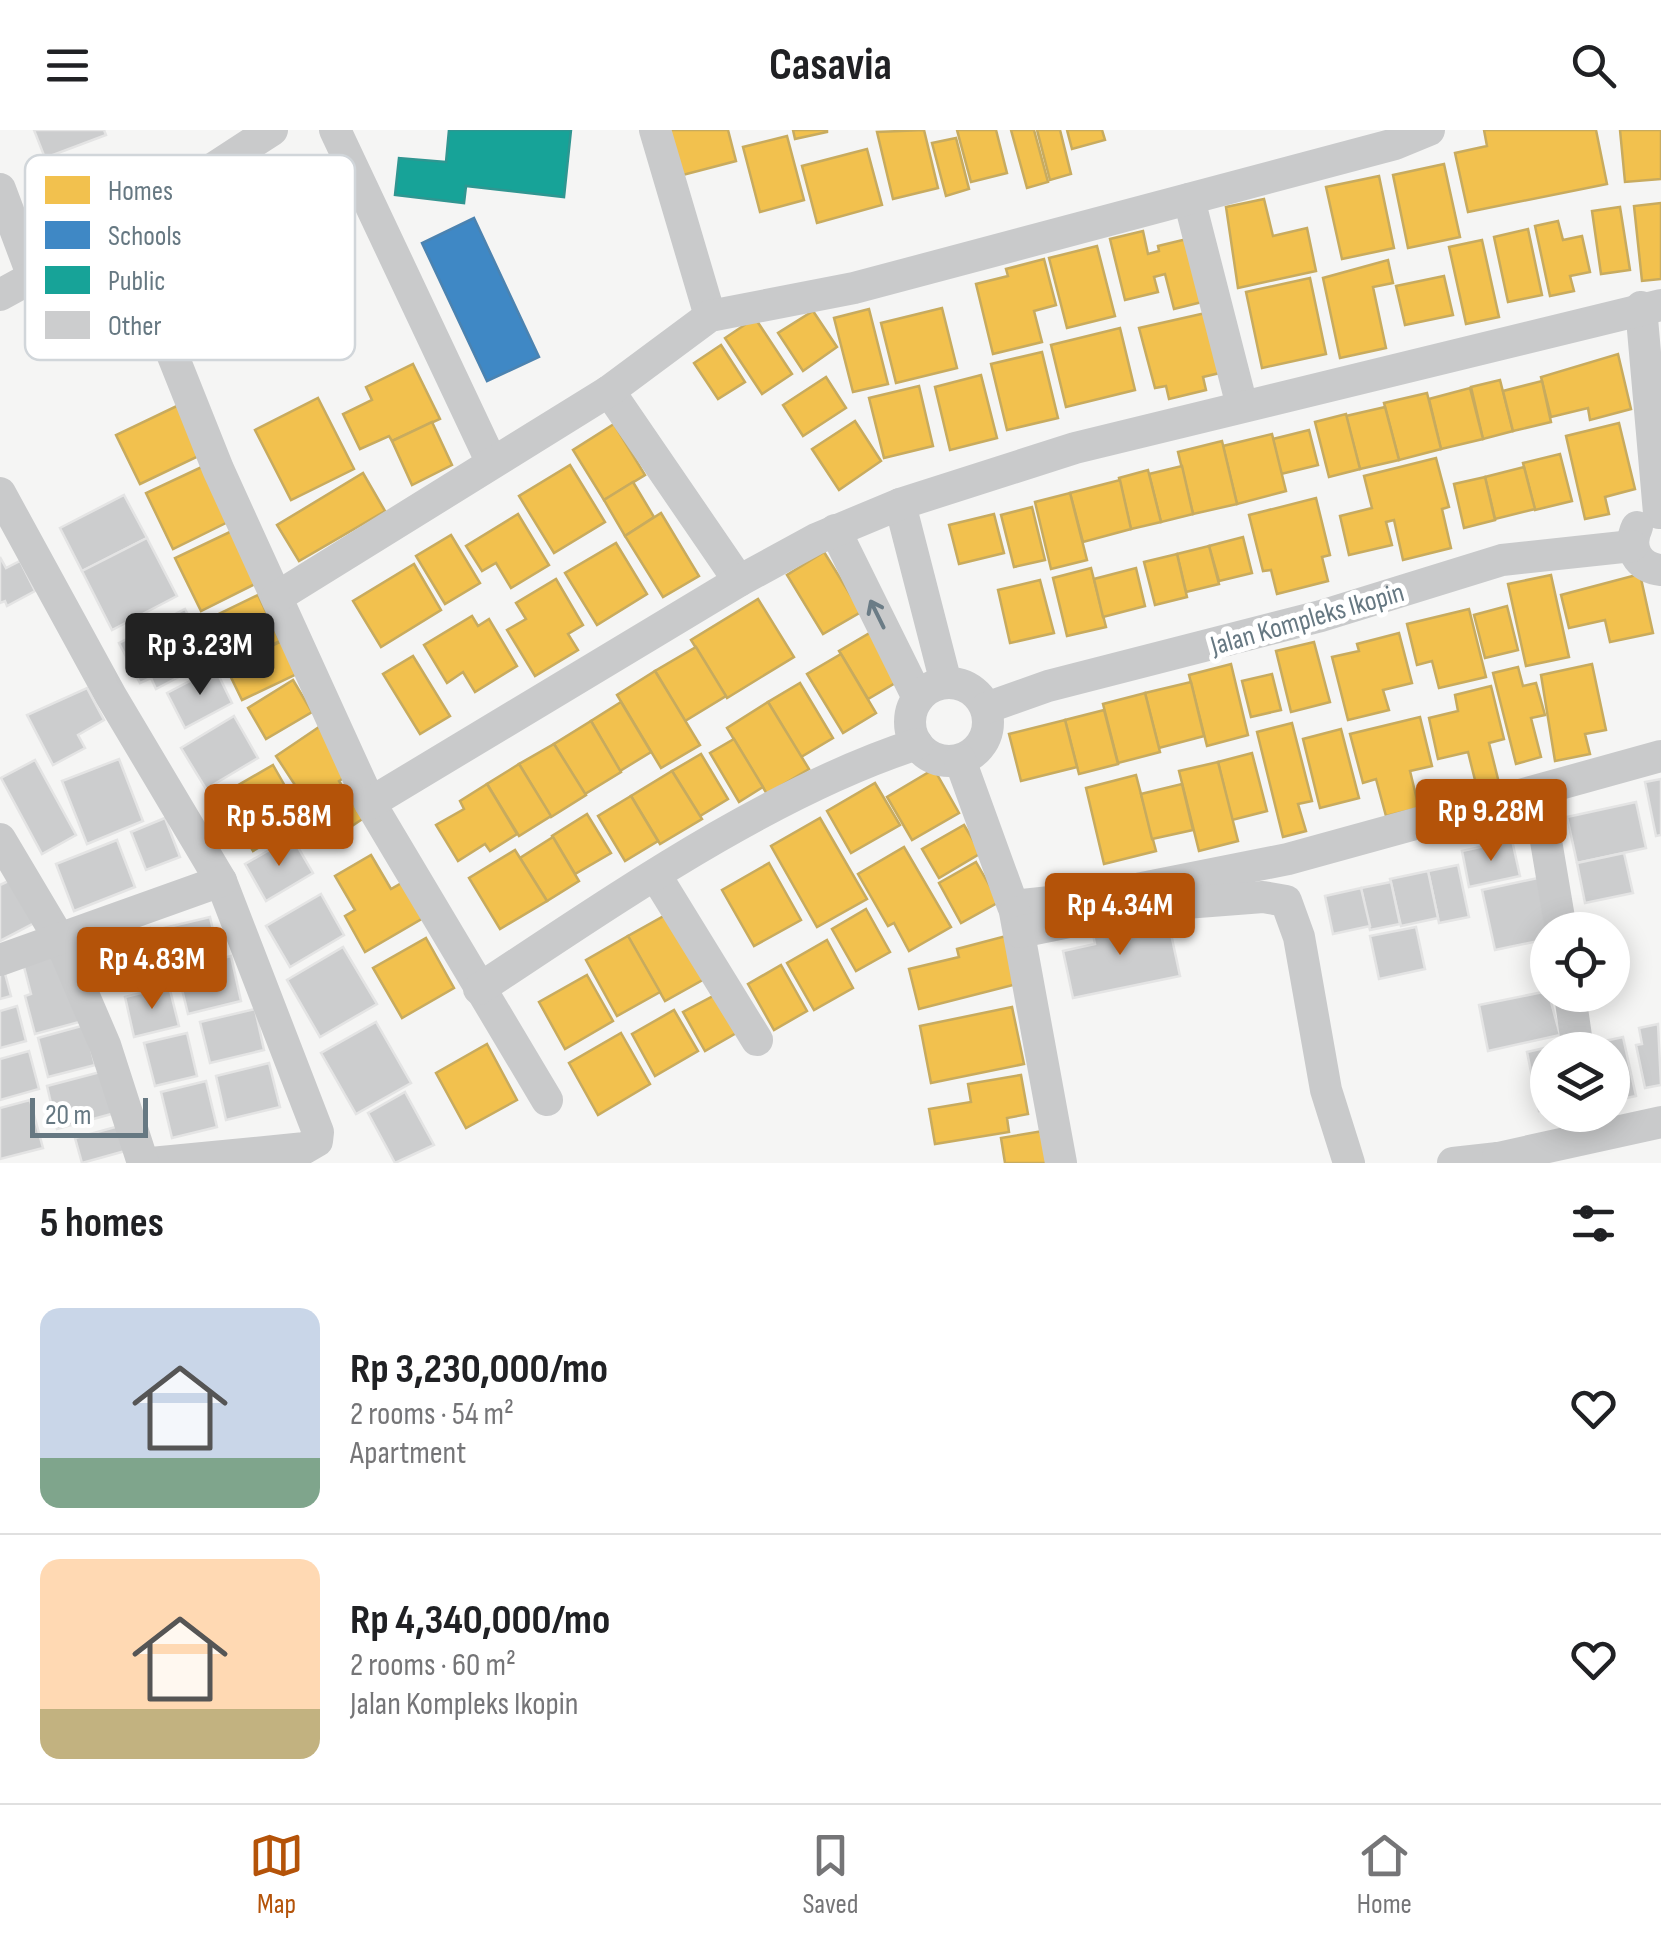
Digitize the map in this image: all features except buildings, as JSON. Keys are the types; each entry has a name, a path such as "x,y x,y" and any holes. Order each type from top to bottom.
{"street":[{"path":"234,155 272,130"},
{"path":"336,130 348,155"},
{"path":"655,130 710,316"},
{"path":"277,597 608,391 710,316 854,288 1395,144 1429,130"},
{"path":"355,171 491,461"},
{"path":"0,189 25,256"},
{"path":"1189,199 1242,406"},
{"path":"0,295 25,281"},
{"path":"370,803 739,581 835,530 900,504 1075,448 1651,306 1660,513 1639,524 1632,546 1643,564 1661,570"},
{"path":"174,360 218,470 370,803 547,1100"},
{"path":"608,391 739,581"},
{"path":"2,502 221,881 318,1132 317,1141 305,1148 151,1163"},
{"path":"900,504 932,690 910,721 917,744 928,756 960,760 985,739 986,708 970,688 932,690"},
{"path":"835,530 932,690"},
{"name":"Jalan Kompleks Ikopin","path":"986,708 1048,686 1320,616 1502,560 1632,546"},
{"path":"479,989 656,876 853,764 917,744"},
{"path":"1016,919 1097,897 1288,859 1661,756"},
{"path":"960,760 1016,919 1061,1163"},
{"path":"1545,835 1558,912"},
{"path":"0,838 60,940 105,1046 143,1163"},
{"path":"656,876 757,1040"},
{"path":"0,960 221,881"},
{"path":"1016,919 1263,897 1286,901 1299,938 1326,1090 1349,1163"},
{"path":"1630,1124 1661,1122"},
{"path":"1453,1163 1499,1160 1573,1132"}]}
